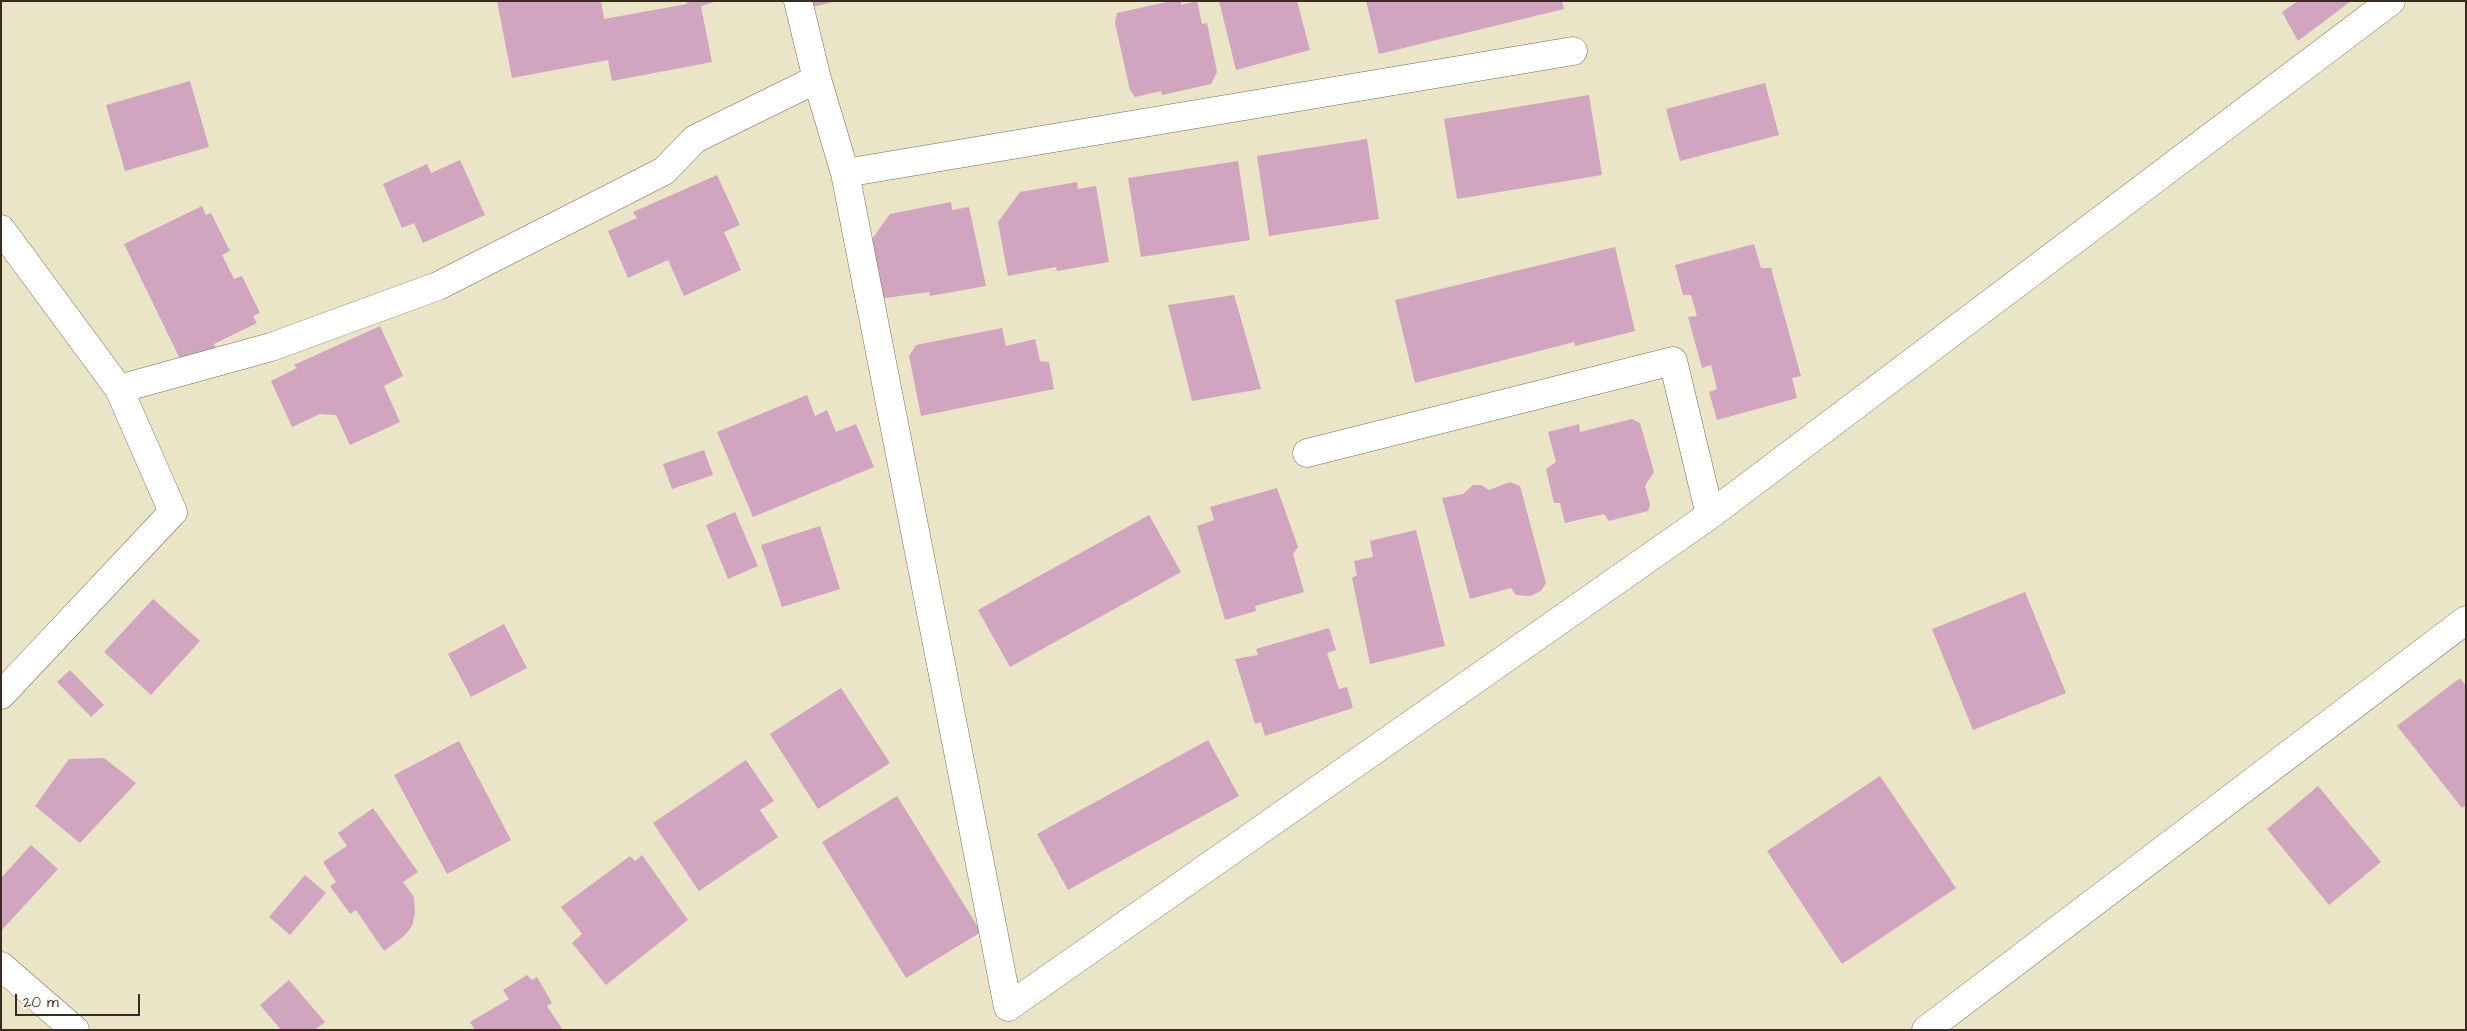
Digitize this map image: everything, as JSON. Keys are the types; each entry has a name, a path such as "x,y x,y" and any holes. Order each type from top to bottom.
{"street":[{"path":"798,1 817,79 845,173 1008,1007 1710,515 2392,1"},
{"path":"845,173 1573,52"},
{"path":"119,388 271,347 438,286 664,171 695,139 817,79"},
{"path":"1,229 119,388 173,512 1,695"},
{"path":"1307,454 1673,361 1710,515"},
{"path":"1926,1030 2466,620"},
{"path":"1,966 75,1030"}],"building":[{"path":"497,1 601,1 604,19 687,4 686,1 718,1 701,6 712,62 612,81 608,60 512,78"},
{"path":"810,1 833,1 833,2 812,7"},
{"path":"1171,1 1181,1 1181,5 1197,1 1202,24 1207,23 1217,72 1211,84 1162,95 1161,91 1135,97 1130,90 1115,23 1117,13"},
{"path":"1219,1 1297,1 1310,50 1236,70"},
{"path":"1366,1 1562,1 1564,9 1379,54"},
{"path":"2298,1 2351,1 2298,41 2282,12"},
{"path":"190,81 209,147 125,171 106,105"},
{"path":"1765,83 1779,135 1680,161 1666,109"},
{"path":"1589,95 1602,175 1457,199 1444,119"},
{"path":"1367,139 1379,219 1269,236 1257,156"},
{"path":"460,160 485,215 423,243 414,223 402,228 383,184 427,164 431,173"},
{"path":"1238,161 1250,240 1141,257 1128,178"},
{"path":"717,175 740,225 724,232 741,270 684,296 668,260 628,278 608,231 637,218 633,212"},
{"path":"1077,182 1078,189 1096,186 1109,262 1057,271 1056,267 1008,276 998,222 1020,192"},
{"path":"951,202 952,210 969,207 986,286 930,296 929,292 878,299 867,246 890,214"},
{"path":"202,206 206,215 211,213 230,251 222,255 234,279 242,276 260,313 253,316 257,323 214,344 216,349 183,365 124,244"},
{"path":"1754,244 1761,268 1771,268 1801,376 1792,378 1797,398 1717,420 1709,392 1717,389 1711,365 1702,368 1688,317 1697,316 1691,295 1683,295 1675,265"},
{"path":"1615,247 1635,331 1575,346 1574,342 1415,383 1395,300"},
{"path":"1234,295 1261,389 1192,401 1168,305"},
{"path":"380,326 403,376 384,386 400,422 350,445 336,415 320,414 292,427 271,381 297,368 294,365"},
{"path":"1002,328 1006,346 1035,339 1040,361 1049,362 1054,389 921,416 909,356 916,345"},
{"path":"807,395 815,416 827,410 836,432 856,424 874,467 753,517 717,432"},
{"path":"1632,419 1640,423 1654,472 1645,486 1650,505 1648,511 1609,521 1604,514 1565,523 1560,503 1554,503 1546,469 1556,462 1548,432 1579,424 1580,432"},
{"path":"704,450 713,475 672,489 663,464"},
{"path":"1510,482 1520,486 1546,583 1541,591 1530,596 1516,595 1511,588 1470,599 1442,498 1463,494 1473,485 1481,485 1489,490"},
{"path":"1277,488 1298,547 1293,554 1304,592 1255,606 1256,611 1225,620 1197,526 1214,520 1210,507"},
{"path":"735,512 758,566 728,579 706,525"},
{"path":"1149,515 1181,572 1010,667 978,610"},
{"path":"820,526 840,589 782,607 761,545"},
{"path":"1416,530 1445,646 1370,664 1352,578 1357,575 1354,561 1373,557 1370,541"},
{"path":"2025,592 2066,693 1973,730 1932,629"},
{"path":"153,599 200,641 151,695 104,652"},
{"path":"504,624 527,668 471,697 448,654"},
{"path":"1329,628 1336,650 1327,653 1339,689 1347,687 1353,708 1265,736 1261,722 1255,724 1235,659 1258,655 1256,649"},
{"path":"70,670 104,705 91,717 57,682"},
{"path":"2460,678 2466,686 2466,805 2462,808 2397,726"},
{"path":"841,688 890,763 818,809 770,734"},
{"path":"1208,740 1239,796 1068,890 1037,834"},
{"path":"459,741 511,840 447,874 394,775"},
{"path":"104,758 136,783 80,843 35,806 69,759"},
{"path":"746,760 774,801 760,810 778,837 699,891 653,823"},
{"path":"1880,776 1956,888 1842,964 1767,851"},
{"path":"2318,786 2381,862 2329,905 2267,829"},
{"path":"897,796 981,932 906,978 822,842"},
{"path":"373,808 418,872 403,882 414,897 415,913 412,926 404,936 384,951 356,910 350,914 330,886 336,882 323,862 347,846 338,833"},
{"path":"31,845 58,869 1,931 1,878"},
{"path":"642,855 688,920 606,985 572,943 582,934 561,907 630,856 635,861"},
{"path":"305,875 326,893 290,935 269,917"},
{"path":"527,975 532,980 537,977 552,1003 547,1006 563,1030 475,1030 470,1022 509,999 503,990"},
{"path":"289,980 325,1022 315,1030 281,1030 260,1005"}]}
